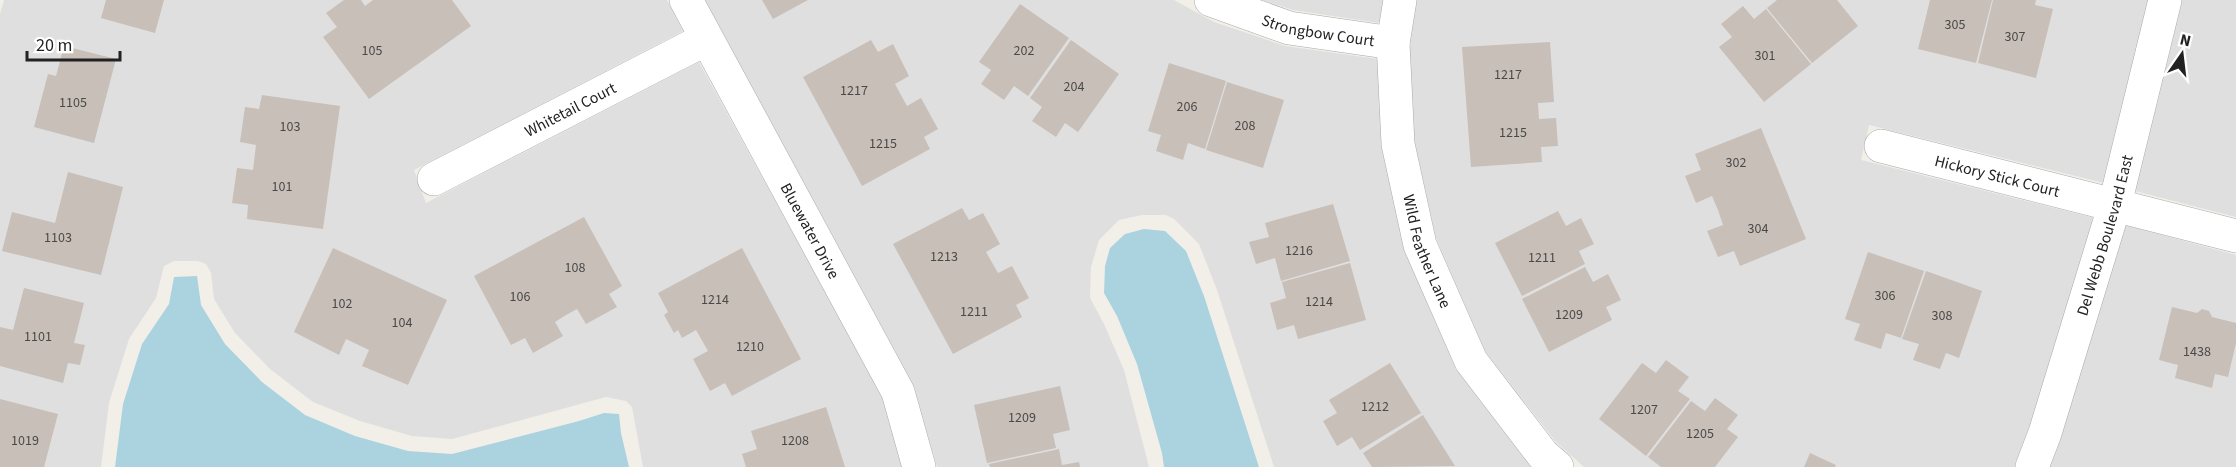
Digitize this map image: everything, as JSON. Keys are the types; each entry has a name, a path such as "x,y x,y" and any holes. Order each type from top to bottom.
{"street":[{"name":"Bluewater Drive","path":"686,0 898,392 919,467"},
{"name":"Strongbow Court","path":"1211,0 1288,28 1393,43"},
{"name":"Wild Feather Lane","path":"1401,0 1393,43 1398,144 1420,246 1471,361 1543,454 1557,467"},
{"name":"Del Webb Boulevard East","path":"2032,467 2049,422 2115,204 2165,0"},
{"name":"Whitetail Court","path":"434,179 706,39"},
{"name":"Hickory Stick Court","path":"1881,146 2115,204"},
{"path":"2115,204 2236,236"}],"shaded area":[{"path":"4,0 667,0 683,31 414,170 426,203 699,62 884,400 902,467 643,467 632,407 626,401 606,397 452,439 412,436 360,421 313,402 270,369 235,333 214,299 211,273 206,264 198,261 174,261 164,266 156,298 129,339 109,403 101,467 0,467 0,14"},
{"path":"705,0 1174,0 1214,22 1285,46 1378,59 1383,149 1406,254 1457,370 1531,467 1274,467 1217,290 1199,244 1174,219 1166,215 1142,215 1119,220 1099,240 1091,267 1090,298 1124,370 1149,467 937,467 912,382"},
{"path":"1262,0 1384,0 1380,23 1293,10"},
{"path":"1417,0 2148,0 2104,183 1869,125 1861,160 2094,218 2030,427 2015,467 1584,467 1555,441 1485,351 1436,238 1414,140 1409,43"},
{"path":"2182,0 2236,0 2236,217 2135,191"},
{"path":"2125,225 2236,255 2236,467 2049,467"}],"water":[{"path":"1144,229 1165,231 1186,251 1204,296 1259,467 1164,467 1137,364 1117,316 1104,293 1105,266 1110,248 1125,234"},
{"path":"197,276 201,305 225,344 262,382 305,415 355,436 408,451 452,454 604,413 619,414 629,467 115,467 123,404 142,344 169,304 174,277"}],"building":[{"path":"106,0 164,0 155,33 101,18"},
{"path":"344,0 361,0 365,6 373,0 452,0 471,26 369,99 323,37 337,27 326,13"},
{"path":"762,0 808,0 773,19"},
{"path":"1777,0 1837,0 1858,26 1812,63 1767,8"},
{"path":"1930,0 1992,0 1976,63 1918,49"},
{"path":"1993,0 2036,0 2035,5 2053,9 2036,78 1978,63"},
{"path":"1020,4 1069,38 1028,96 1014,86 1004,100 981,84 991,70 979,62"},
{"path":"1743,6 1754,19 1766,9 1811,64 1764,102 1719,47 1732,37 1721,24"},
{"path":"871,40 878,52 893,44 909,76 895,84 907,106 921,98 938,129 924,137 930,149 862,186 803,77"},
{"path":"1071,40 1119,74 1078,132 1065,123 1056,137 1032,121 1042,107 1030,98"},
{"path":"1550,42 1554,102 1538,103 1539,119 1556,118 1558,146 1541,147 1542,162 1471,167 1462,47"},
{"path":"64,46 116,59 94,143 34,127 48,74 56,76"},
{"path":"1169,63 1226,81 1205,149 1188,143 1183,160 1156,151 1161,135 1148,131"},
{"path":"1227,82 1284,100 1263,168 1206,150"},
{"path":"262,95 340,106 323,229 247,219 248,205 232,203 237,168 253,170 256,145 240,142 245,107 259,109"},
{"path":"1761,128 1806,239 1740,266 1734,251 1718,257 1707,231 1723,225 1718,210 1712,196 1696,203 1685,176 1701,170 1695,154"},
{"path":"68,172 123,187 101,275 2,251 12,212 55,223"},
{"path":"1333,204 1350,261 1281,281 1275,258 1256,264 1249,242 1269,237 1265,223"},
{"path":"962,208 969,220 983,213 1000,244 986,252 998,273 1012,266 1029,298 1016,305 1022,317 953,354 893,244"},
{"path":"1558,211 1566,226 1581,218 1594,244 1579,251 1585,264 1522,296 1495,243"},
{"path":"584,217 622,286 609,294 617,307 586,324 577,309 566,315 555,322 563,336 533,353 525,338 511,345 474,276"},
{"path":"333,248 447,300 408,385 362,366 369,350 346,339 339,355 294,332"},
{"path":"742,248 801,359 732,396 725,383 710,391 693,359 708,351 696,330 682,338 678,330 674,333 664,315 668,312 658,293"},
{"path":"1868,252 1924,271 1901,338 1886,333 1881,349 1854,340 1860,324 1845,319"},
{"path":"1350,263 1366,320 1298,339 1294,325 1277,330 1270,303 1286,298 1282,282"},
{"path":"1585,267 1593,282 1608,274 1621,300 1606,307 1612,320 1549,352 1522,299"},
{"path":"1926,271 1982,291 1959,358 1946,353 1940,369 1913,360 1919,344 1902,339"},
{"path":"24,288 84,303 74,343 85,345 80,365 68,363 63,383 0,366 0,327 13,330"},
{"path":"2172,307 2197,313 2202,309 2209,311 2212,317 2236,323 2236,343 2228,377 2215,374 2212,388 2175,378 2178,365 2159,360"},
{"path":"1666,360 1689,377 1678,391 1690,399 1646,456 1599,419 1642,363 1656,373"},
{"path":"1390,363 1421,413 1360,450 1352,437 1337,446 1323,421 1337,413 1329,400"},
{"path":"1060,386 1070,430 1053,434 1056,448 987,463 974,405"},
{"path":"1715,398 1738,415 1727,429 1738,437 1715,467 1661,467 1648,457 1691,401 1705,411"},
{"path":"0,399 58,414 44,467 0,467"},
{"path":"826,407 845,467 746,467 742,454 757,449 751,431"},
{"path":"1423,415 1455,466 1372,467 1363,453"},
{"path":"1059,449 1062,465 1079,462 1080,467 990,467 989,464"},
{"path":"1810,453 1836,465 1835,467 1804,467"}]}
